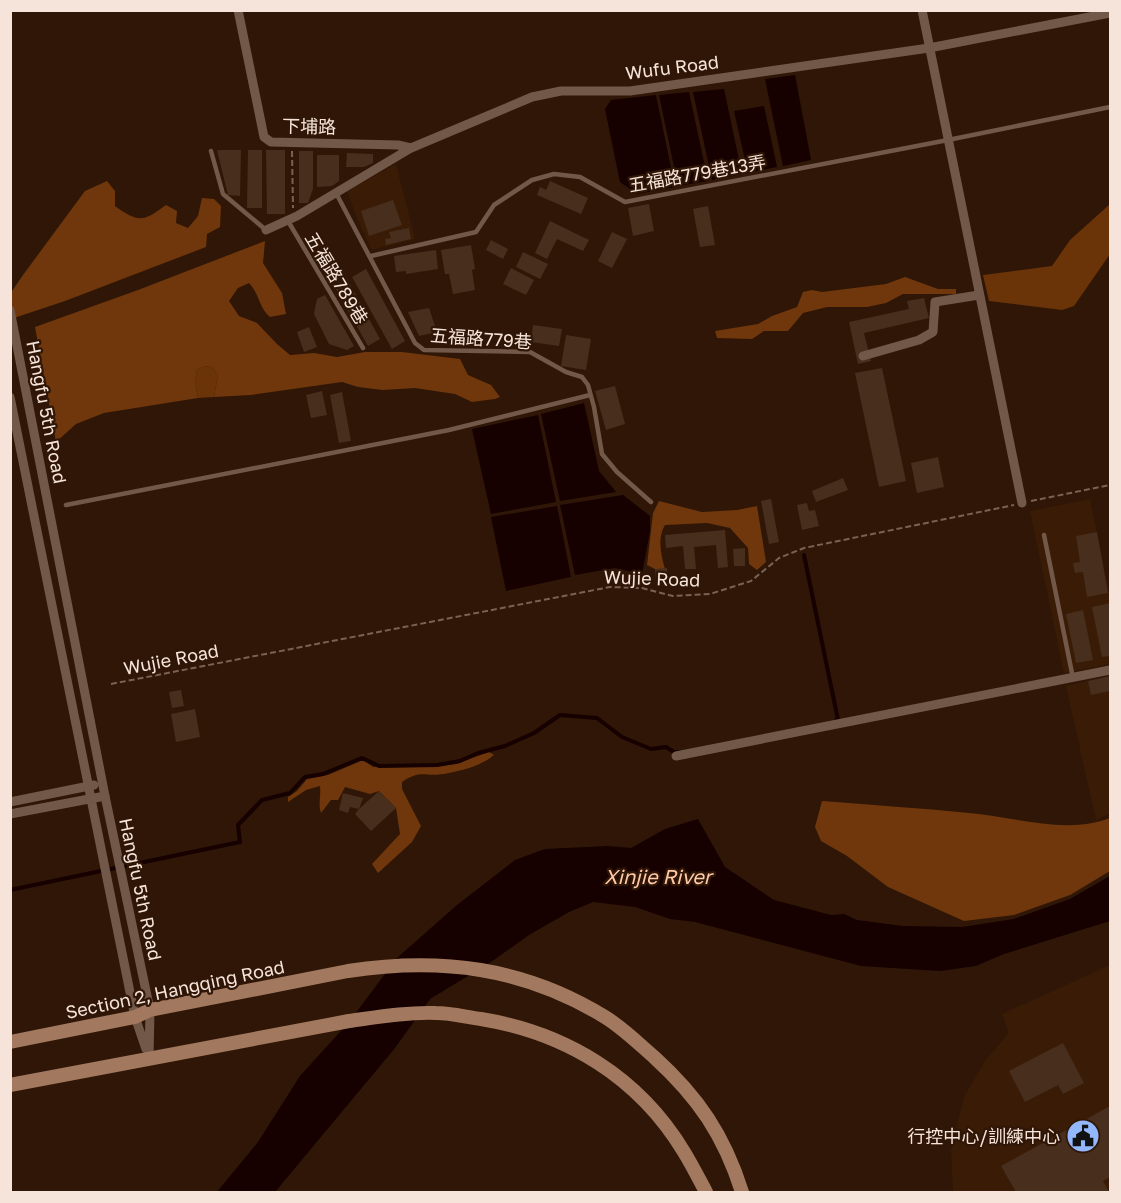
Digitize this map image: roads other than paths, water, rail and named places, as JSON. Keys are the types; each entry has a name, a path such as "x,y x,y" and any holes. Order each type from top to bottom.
{"street":[{"name":"下埔路","path":"238,10 264,137 271,142 398,145 411,148"},
{"path":"922,10 1022,503"},
{"name":"Wufu Road","path":"266,230 288,221 411,148 532,98 561,91 630,91 929,48 1110,13"},
{"path":"863,356 919,340 933,332 935,302 979,296"},
{"name":"Hangfu 5th Road","path":"10,310 105,795 150,1011 149,1059"},
{"name":"Hangfu 5th Road","path":"10,397 135,1017 149,1059"},
{"path":"676,756 1110,670"},
{"path":"10,802 103,784"},
{"path":"10,814 105,795"},
{"name":"Section 2, Hangqing Road","path":"10,1042 135,1017 150,1011 379,966 419,964 473,968 520,977 571,998 607,1018 675,1077 703,1109 721,1139 742,1192"},
{"path":"10,1085 389,1015 437,1013 461,1016 506,1023 567,1044 630,1085 684,1151 706,1192"}],"lane":[{"name":"五福路779巷13弄","path":"371,256 476,232 494,205 532,180 554,174 580,177 625,202 1110,107"},
{"path":"211,151 223,194 266,230"},
{"name":"五福路779巷","path":"336,193 415,343 424,350 530,351 566,372 582,377 588,385 590,395"},
{"name":"五福路789巷","path":"288,221 363,348"},
{"path":"66,505 449,430 590,395 602,454 617,472 651,502"},
{"path":"1044,534 1073,678"}],"water":[{"path":"795,75 811,160 783,166 765,79"},
{"path":"724,89 742,174 712,180 693,92"},
{"path":"689,92 708,181 678,186 659,95"},
{"path":"656,95 675,187 637,194 620,182 605,109 611,100"},
{"path":"764,106 777,167 748,173 734,111"},
{"path":"584,403 599,471 616,492 560,501 541,414"},
{"path":"538,415 556,502 491,514 472,429"},
{"path":"623,495 650,516 650,531 642,574 615,568 575,575 560,505"},
{"path":"557,506 571,577 506,591 491,517"},
{"name":"Xinjie River","path":"698,819 725,867 774,900 831,915 844,914 857,920 903,926 962,927 1014,919 1070,899 1110,876 1110,921 1004,954 976,966 940,971 861,966 695,922 670,919 635,907 593,902 569,912 529,935 491,962 430,999 395,1048 275,1192 217,1192 258,1142 300,1076 349,1022 397,958 457,905 515,860 545,849 608,846 631,848 665,829"}],"waterway":[{"path":"804,555 838,720 836,720"},
{"path":"10,890 240,842 238,825 262,800 290,793 305,777 323,774 362,758 379,766 437,765 460,761 478,753 505,746 534,733 560,715 597,718 622,737 651,749 666,747 679,752"}],"place":[{"name":"行控中心/訓練中心","path":"1083,1136"}]}
